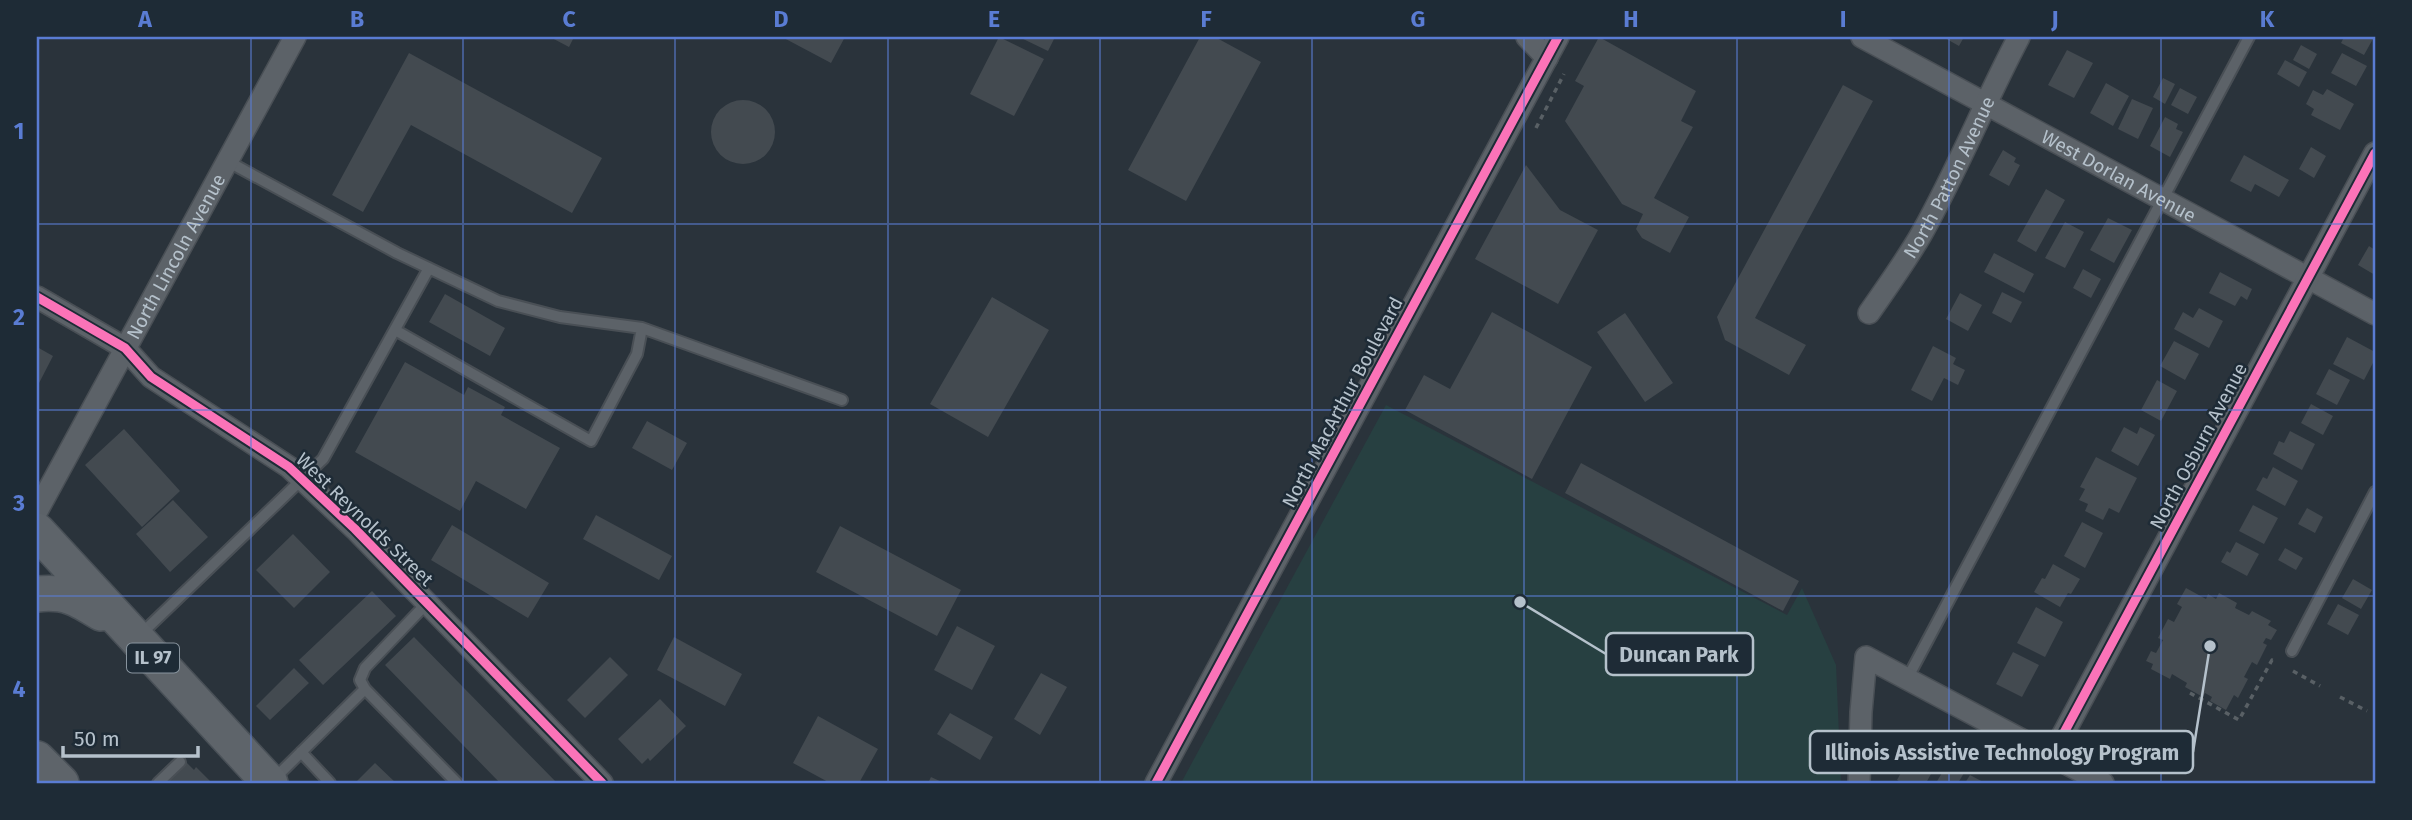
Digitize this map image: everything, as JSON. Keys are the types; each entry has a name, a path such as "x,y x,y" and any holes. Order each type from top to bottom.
{"main road":[{"name":"IL 97","path":"37,531 270,783"},
{"path":"37,594 55,592 74,596 130,633"},
{"path":"37,759 61,783"}],"street":[{"name":"North Lincoln Avenue","path":"37,511 295,37"},
{"path":"1527,37 1546,58"},
{"name":"North MacArthur Boulevard","path":"1156,783 1558,37"},
{"name":"West Dorlan Avenue","path":"1862,37 2375,314"},
{"name":"North Patton Avenue","path":"1869,313 1921,235 2019,37"},
{"name":"North Osburn Avenue","path":"2052,755 2375,153"},
{"name":"West Reynolds Street","path":"37,297 125,348 151,377 269,453 303,480 602,783"},
{"path":"1859,783 1866,657 2103,783"}],"lane":[{"path":"1907,680 2249,37"},
{"path":"227,162 429,268 498,301 560,317 642,328 842,400"},
{"path":"130,633 303,480 323,459 429,268"},
{"path":"396,330 591,441 637,354 642,328"},
{"path":"2292,651 2375,492"},
{"path":"427,603 365,668 360,680 365,689 457,783"},
{"path":"270,783 365,689"},
{"path":"301,752 330,783"},
{"path":"158,783 180,762"}],"path":[{"path":"1536,128 1564,74"},
{"path":"2190,693 2239,720 2272,660 2274,661"},
{"path":"2293,671 2320,686"},
{"path":"2340,697 2367,711"}],"green space":[{"path":"1386,405 1787,615 1802,588 1836,665 1841,783 1181,783"}],"building":[{"path":"550,37 574,37 569,47"},
{"path":"782,37 845,37 831,63"},
{"path":"999,37 1044,59 1014,116 970,94"},
{"path":"1019,37 1055,37 1048,51"},
{"path":"1200,37 1215,37 1261,62 1186,201 1128,170"},
{"path":"1599,37 1696,91 1681,121 1693,127 1654,198 1689,217 1670,253 1642,238 1636,229 1643,214 1622,204 1565,121 1584,86 1575,81"},
{"path":"1943,37 1964,37 1959,46"},
{"path":"2344,37 2374,37 2364,55 2341,43"},
{"path":"2301,45 2317,54 2309,69 2293,60"},
{"path":"2067,50 2093,63 2074,98 2048,85"},
{"path":"409,53 602,158 572,213 411,125 363,212 332,195"},
{"path":"2342,53 2367,66 2356,86 2331,73"},
{"path":"2285,60 2307,72 2299,87 2277,74"},
{"path":"2163,78 2175,84 2165,104 2153,97"},
{"path":"2106,83 2129,96 2113,126 2090,113"},
{"path":"1843,85 1873,101 1755,318 1806,345 1789,375 1725,340 1717,317"},
{"path":"2180,88 2197,97 2188,114 2171,105"},
{"path":"2327,89 2354,104 2340,130 2311,115 2314,109 2306,104 2313,90 2323,95"},
{"path":"2132,99 2153,108 2138,139 2118,129"},
{"path":"743,100 766,109 775,132 766,155 743,164 720,155 711,132 720,109"},
{"path":"2165,117 2178,124 2176,129 2183,132 2170,157 2150,146"},
{"path":"2311,147 2326,156 2314,178 2299,169"},
{"path":"2003,150 2016,158 2014,162 2020,165 2009,186 1989,175"},
{"path":"2244,155 2289,180 2279,197 2255,184 2251,192 2230,181"},
{"path":"1526,165 1560,210 1598,230 1558,304 1475,259"},
{"path":"2046,189 2065,200 2036,252 2017,241"},
{"path":"2108,218 2132,230 2114,263 2090,250"},
{"path":"2065,222 2084,232 2065,268 2045,258"},
{"path":"2369,246 2375,250 2375,275 2358,265"},
{"path":"1994,253 2034,274 2024,293 1984,272"},
{"path":"2083,269 2101,279 2091,298 2073,288"},
{"path":"2220,272 2252,289 2247,300 2241,296 2235,306 2209,293"},
{"path":"2002,292 2022,302 2011,323 1992,313"},
{"path":"1960,293 1982,305 1968,331 1946,319"},
{"path":"445,294 505,328 490,356 429,322"},
{"path":"992,297 1049,330 988,437 930,404"},
{"path":"2199,308 2223,321 2209,348 2174,329 2183,312 2193,318"},
{"path":"1492,312 1592,367 1532,479 1405,410 1424,375 1450,389"},
{"path":"1625,313 1673,383 1645,402 1597,332"},
{"path":"2347,337 2375,352 2375,359 2364,380 2333,364"},
{"path":"2174,341 2199,354 2185,380 2160,366"},
{"path":"1933,346 1956,358 1953,364 1965,370 1958,385 1944,378 1932,401 1911,390"},
{"path":"37,347 53,356 37,387"},
{"path":"405,362 464,395 468,387 505,407 501,415 560,448 526,509 476,481 460,511 355,452"},
{"path":"2329,369 2350,380 2337,405 2316,394"},
{"path":"2157,380 2177,391 2161,421 2141,410"},
{"path":"2311,404 2333,416 2323,435 2301,423"},
{"path":"647,421 687,443 672,470 632,448"},
{"path":"2124,427 2137,434 2140,427 2155,435 2138,466 2111,451"},
{"path":"124,429 180,491 142,527 85,465"},
{"path":"2290,431 2315,444 2302,470 2273,454 2279,441 2284,443"},
{"path":"2096,457 2137,478 2119,513 2109,508 2103,520 2085,511 2088,504 2079,500 2085,489 2080,487"},
{"path":"1581,463 1799,581 1783,611 1565,493"},
{"path":"2273,467 2298,481 2285,506 2256,490 2263,477 2267,479"},
{"path":"173,500 208,537 170,572 136,534"},
{"path":"2253,505 2278,518 2264,544 2239,531"},
{"path":"2307,508 2323,517 2315,533 2298,524"},
{"path":"596,515 672,556 659,580 583,539"},
{"path":"2082,522 2103,533 2085,568 2064,556"},
{"path":"452,525 549,583 528,618 431,560"},
{"path":"840,526 961,590 937,636 816,572"},
{"path":"293,534 330,572 294,608 256,570"},
{"path":"2236,542 2259,554 2247,576 2221,562"},
{"path":"2285,548 2303,558 2296,570 2278,560"},
{"path":"2053,564 2080,579 2060,607 2034,592"},
{"path":"2353,579 2372,590 2361,609 2342,598"},
{"path":"2186,588 2206,599 2208,594 2216,599 2219,593 2237,603 2235,608 2249,615 2252,611 2271,621 2268,625 2277,630 2271,640 2266,638 2263,643 2267,645 2257,665 2252,662 2244,677 2248,679 2238,698 2234,695 2226,710 2210,701 2212,697 2205,693 2203,697 2185,687 2187,683 2172,674 2170,679 2151,669 2153,664 2146,661 2151,651 2156,653 2163,640 2158,638 2168,619 2174,622 2182,607 2177,604"},
{"path":"372,591 396,616 323,685 299,660"},
{"path":"2338,604 2359,615 2348,635 2327,624"},
{"path":"2036,607 2063,622 2045,657 2017,643"},
{"path":"957,626 995,646 972,690 934,670"},
{"path":"414,637 557,783 500,783 385,665"},
{"path":"674,637 742,674 725,706 657,670"},
{"path":"2013,652 2039,665 2022,697 1996,684"},
{"path":"610,657 628,675 585,718 567,700"},
{"path":"294,668 309,683 270,720 256,706"},
{"path":"1041,673 1067,687 1040,735 1014,719"},
{"path":"660,699 686,726 650,761 648,758 642,764 618,739"},
{"path":"950,713 993,737 980,760 937,734"},
{"path":"818,716 878,749 859,783 830,783 793,763"},
{"path":"1917,743 1941,756 1926,783 1902,783 1897,780"},
{"path":"1950,759 1967,768 1958,783 1936,783"},
{"path":"186,762 194,770 196,767 212,783 165,783"},
{"path":"375,763 396,783 355,783"},
{"path":"1970,775 1985,783 1965,783"},
{"path":"931,777 944,783 928,783"}],"cycle path":[{"path":"1156,783 1558,37"},
{"path":"2052,755 2375,153"},
{"path":"37,297 125,348 151,377 289,467 355,529 602,783"}],"place":[{"name":"Duncan Park","path":"1520,602"},
{"name":"Illinois Assistive Technology Program","path":"2210,646"}]}
